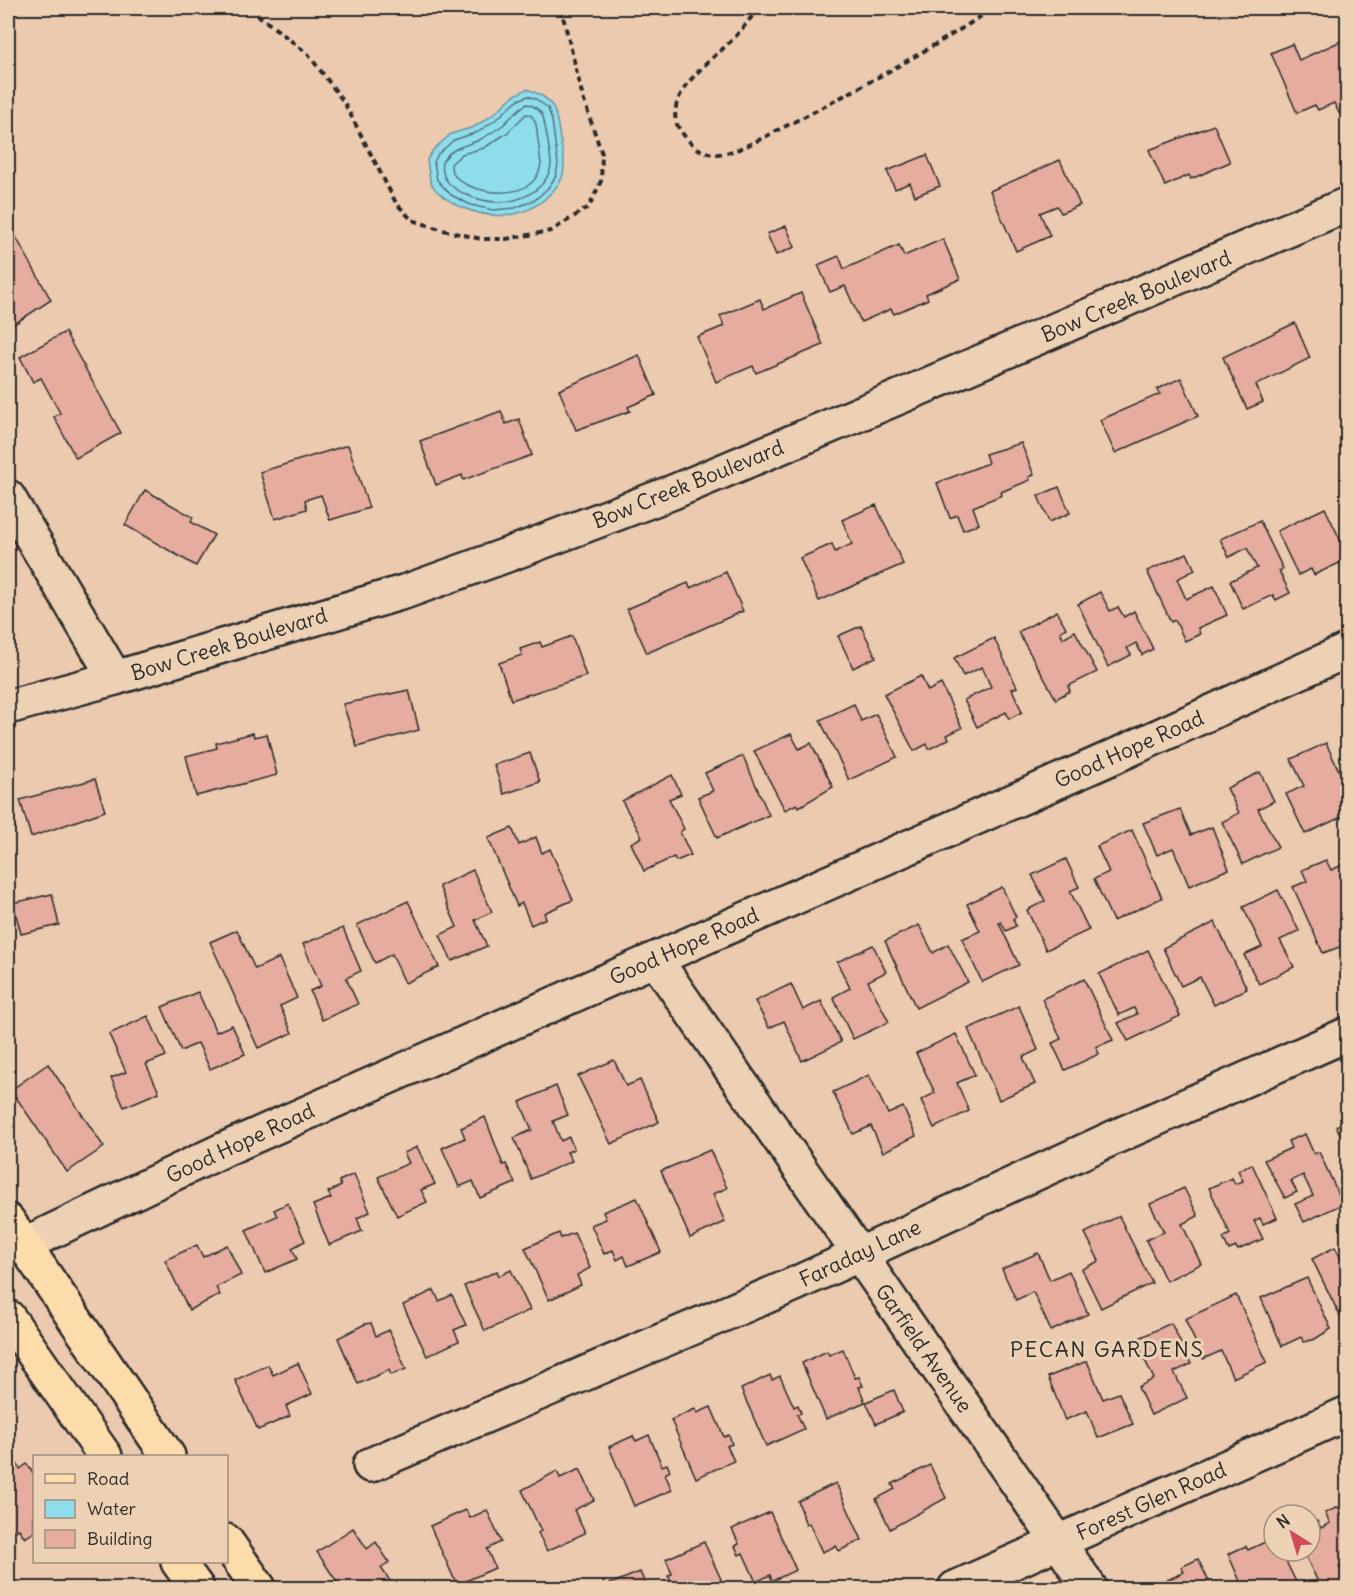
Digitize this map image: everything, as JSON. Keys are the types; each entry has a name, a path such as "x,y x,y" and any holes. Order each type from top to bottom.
{"main road":[{"path":"15,1233 167,1455"},
{"path":"8,1317 104,1455"},
{"path":"228,1544 259,1588"},
{"path":"179,1563 197,1588"}],"street":[{"name":"Bow Creek Boulevard","path":"8,706 115,678 407,591 518,551 673,492 1347,204"},
{"path":"8,497 115,678"},
{"name":"Good Hope Road","path":"15,1233 225,1149 1347,650"},
{"name":"Garfield Avenue","path":"655,959 1090,1588"},
{"name":"Faraday Lane","path":"370,1465 784,1288 1347,1034"},
{"name":"Forest Glen Road","path":"956,1588 1347,1413"}],"path":[{"path":"249,8 308,54 344,102 396,203 412,220 481,239 506,239 551,231 589,207 601,181 602,154 583,98 561,8"},
{"path":"759,8 734,38 693,77 681,93 674,112 679,128 694,147 707,153 719,154 743,147 856,88 994,8"}],"water":[{"path":"527,89 543,96 554,110 564,161 562,178 558,185 548,196 528,210 505,215 470,211 443,196 431,183 427,160 433,150 451,134 474,127 494,114 513,96"}],"building":[{"path":"1348,38 1348,109 1339,113 1334,103 1318,110 1315,105 1297,113 1271,53 1292,44 1299,60"},
{"path":"1214,125 1230,162 1191,179 1189,175 1165,186 1149,150"},
{"path":"927,155 940,186 915,196 910,183 895,189 887,171"},
{"path":"1060,160 1080,205 1061,213 1057,206 1040,213 1050,236 1016,251 990,191"},
{"path":"786,226 795,247 776,255 767,234"},
{"path":"11,228 51,300 8,328 8,229"},
{"path":"943,239 960,279 926,294 928,299 894,314 891,309 861,322 845,286 830,292 818,265 839,256 844,269 899,245 904,256"},
{"path":"801,293 823,345 756,373 753,366 716,382 697,337 724,326 720,316 760,299 764,309"},
{"path":"1295,323 1310,358 1256,385 1263,402 1247,409 1223,357"},
{"path":"65,332 121,433 76,458 54,417 60,413 41,378 33,382 20,357"},
{"path":"639,355 656,395 628,407 630,411 576,430 559,390"},
{"path":"1181,378 1198,416 1115,453 1100,420 1160,394 1157,389"},
{"path":"501,411 506,424 519,419 532,455 463,480 462,475 436,485 420,441"},
{"path":"1021,443 1034,475 1029,477 1030,480 1001,492 1002,495 973,507 979,524 963,530 957,515 950,518 937,483 988,463 985,454"},
{"path":"348,445 369,508 330,520 321,495 305,500 307,509 275,519 260,472"},
{"path":"1059,487 1070,513 1049,522 1038,496"},
{"path":"145,490 193,517 191,522 214,535 196,566 125,525"},
{"path":"876,505 903,564 819,601 800,558 832,544 835,552 852,544 842,520"},
{"path":"1325,508 1348,559 1314,575 1311,569 1298,575 1277,531"},
{"path":"1260,521 1283,569 1279,571 1290,593 1276,600 1273,595 1243,609 1230,581 1257,568 1247,548 1229,557 1220,539"},
{"path":"1187,553 1195,570 1177,579 1186,599 1214,586 1227,615 1198,628 1200,634 1185,641 1175,620 1171,622 1147,571"},
{"path":"726,572 743,611 647,653 627,609 688,583 690,588"},
{"path":"1100,592 1110,611 1118,607 1124,617 1134,611 1153,649 1142,655 1136,643 1127,648 1131,655 1108,667 1078,604"},
{"path":"1057,611 1066,628 1060,632 1063,638 1075,631 1097,672 1068,686 1070,691 1056,699 1018,632"},
{"path":"861,626 876,657 853,668 838,636"},
{"path":"572,636 586,676 511,700 499,663 522,655 520,649 540,642 542,647"},
{"path":"994,638 1017,687 1012,689 1022,712 1009,719 1006,712 977,727 964,700 991,687 982,667 963,676 954,658"},
{"path":"921,676 928,691 941,684 962,728 947,735 949,739 929,749 927,744 914,751 884,694"},
{"path":"409,690 419,730 357,747 343,704"},
{"path":"854,704 861,721 876,714 897,757 849,780 820,720"},
{"path":"253,733 254,737 267,734 277,775 196,796 186,756 217,748 216,743"},
{"path":"791,734 799,749 811,743 833,787 799,807 797,804 785,810 754,751"},
{"path":"1326,743 1348,790 1348,814 1305,834 1286,794 1304,786 1291,759"},
{"path":"530,753 540,782 504,794 494,765"},
{"path":"743,756 769,815 717,838 698,797 713,791 705,773"},
{"path":"1260,772 1274,801 1258,809 1278,847 1243,864 1222,822 1239,813 1227,788"},
{"path":"672,775 681,794 669,799 684,829 680,832 691,855 676,861 674,857 644,871 631,843 642,837 622,801"},
{"path":"95,779 105,811 31,837 20,800"},
{"path":"1180,809 1191,835 1212,827 1229,869 1189,886 1173,848 1157,855 1143,823"},
{"path":"512,828 519,845 536,837 542,853 550,849 573,900 544,913 546,918 531,925 522,903 517,906 488,838"},
{"path":"1132,830 1162,898 1113,921 1094,879 1109,872 1097,846"},
{"path":"1066,859 1079,887 1070,891 1089,930 1046,950 1027,910 1045,901 1032,875"},
{"path":"1326,860 1331,870 1345,864 1348,870 1348,944 1323,953 1293,887 1307,881 1302,870"},
{"path":"473,870 492,912 475,920 487,946 452,961 440,935 457,927 439,886"},
{"path":"1002,887 1016,917 1013,919 1016,926 1006,931 1001,922 999,923 1019,965 982,982 962,939 980,931 967,904"},
{"path":"1278,890 1299,931 1280,940 1294,967 1259,984 1244,955 1262,947 1243,907"},
{"path":"52,894 59,925 21,934 13,903"},
{"path":"408,901 439,967 405,983 392,954 375,963 357,925"},
{"path":"1215,922 1247,989 1214,1005 1200,977 1181,986 1163,948"},
{"path":"919,925 933,953 948,944 968,982 916,1008 885,941"},
{"path":"343,928 361,971 346,978 358,1004 322,1020 310,991 321,986 303,944"},
{"path":"237,930 255,969 279,958 297,998 280,1006 292,1033 258,1048 210,942"},
{"path":"873,945 886,972 868,981 889,1022 853,1039 833,997 850,988 837,962"},
{"path":"1148,950 1180,1016 1128,1041 1118,1023 1137,1014 1134,1008 1119,1015 1099,974"},
{"path":"1084,979 1113,1040 1096,1047 1099,1054 1065,1070 1052,1043 1061,1039 1042,999"},
{"path":"791,984 803,1010 821,1001 841,1042 802,1061 784,1021 769,1028 755,1001"},
{"path":"198,992 216,1032 232,1025 245,1054 210,1069 198,1043 181,1051 162,1007"},
{"path":"1019,1006 1038,1050 1023,1057 1035,1084 999,1100 968,1029"},
{"path":"148,1016 166,1056 146,1064 159,1092 124,1107 111,1078 126,1072 109,1034"},
{"path":"956,1034 975,1075 957,1083 969,1111 934,1128 921,1100 935,1093 916,1053"},
{"path":"614,1060 626,1086 640,1080 659,1122 611,1144 578,1076"},
{"path":"48,1064 104,1147 67,1172 11,1090"},
{"path":"869,1075 888,1114 903,1107 916,1136 883,1152 871,1126 853,1134 833,1092"},
{"path":"556,1086 568,1115 553,1121 561,1141 569,1137 574,1149 567,1152 572,1161 531,1179 514,1138 532,1130 520,1102"},
{"path":"485,1117 503,1165 506,1164 515,1183 480,1198 473,1181 459,1187 442,1148 465,1138 461,1128"},
{"path":"1348,1120 1348,1150 1336,1126"},
{"path":"1305,1134 1314,1154 1319,1152 1343,1204 1304,1222 1295,1204 1313,1196 1303,1175 1291,1181 1297,1192 1285,1198 1264,1160 1291,1148 1288,1141"},
{"path":"417,1147 435,1184 421,1190 427,1202 397,1216 378,1177 409,1163 404,1153"},
{"path":"710,1150 727,1188 713,1194 725,1222 690,1238 661,1171"},
{"path":"1252,1164 1277,1218 1263,1224 1260,1218 1254,1221 1263,1239 1238,1250 1236,1247 1229,1250 1223,1238 1230,1234 1209,1188 1232,1178 1235,1184 1243,1181 1238,1170"},
{"path":"354,1174 370,1212 357,1218 362,1231 329,1245 313,1205 331,1198 328,1192 341,1186 339,1181"},
{"path":"1184,1188 1198,1216 1182,1224 1201,1264 1166,1281 1146,1240 1164,1232 1150,1204"},
{"path":"637,1198 661,1252 628,1266 624,1256 617,1260 613,1250 604,1254 591,1225 606,1219 603,1212"},
{"path":"288,1203 305,1241 292,1248 297,1259 265,1273 246,1230 277,1216 274,1210"},
{"path":"1119,1216 1152,1283 1101,1308 1082,1269 1099,1261 1085,1233"},
{"path":"559,1233 561,1238 574,1233 590,1268 577,1275 581,1285 549,1300 525,1248"},
{"path":"197,1245 203,1257 227,1245 241,1275 216,1287 220,1295 189,1310 165,1260"},
{"path":"1335,1247 1345,1266 1348,1265 1348,1318 1342,1320 1312,1259"},
{"path":"1038,1253 1050,1280 1069,1271 1088,1314 1051,1331 1033,1292 1016,1300 1002,1269"},
{"path":"511,1270 530,1310 485,1331 464,1286 497,1271 499,1276"},
{"path":"1307,1278 1331,1329 1315,1339 1304,1342 1301,1337 1282,1346 1261,1298"},
{"path":"434,1290 439,1301 452,1295 466,1325 454,1330 459,1341 427,1356 403,1305"},
{"path":"1236,1295 1267,1362 1233,1378 1221,1351 1203,1359 1185,1319"},
{"path":"371,1323 376,1336 389,1330 406,1369 391,1375 389,1370 358,1384 338,1338"},
{"path":"1171,1323 1191,1364 1174,1372 1187,1398 1151,1415 1138,1387 1154,1379 1135,1340"},
{"path":"843,1349 855,1378 859,1377 863,1386 859,1387 865,1402 826,1419 802,1363 827,1351 829,1355"},
{"path":"1087,1361 1103,1399 1119,1393 1133,1424 1098,1438 1087,1411 1065,1420 1048,1377"},
{"path":"298,1363 312,1394 286,1406 290,1416 258,1430 235,1380 268,1365 273,1375"},
{"path":"770,1375 772,1380 780,1376 794,1407 798,1405 801,1413 797,1414 804,1429 766,1446 741,1389"},
{"path":"894,1390 903,1412 876,1424 866,1402"},
{"path":"711,1407 724,1437 729,1435 732,1444 727,1446 734,1461 696,1478 671,1420 695,1409 697,1413"},
{"path":"649,1435 662,1466 667,1464 670,1471 665,1474 672,1490 634,1506 609,1447 633,1436 636,1441"},
{"path":"8,1449 20,1469 27,1464 33,1473 33,1533 25,1538 19,1529 14,1532 8,1522"},
{"path":"930,1465 946,1498 890,1529 876,1499 895,1489 892,1484"},
{"path":"580,1469 594,1500 574,1510 585,1533 547,1551 538,1533 541,1531 522,1490 557,1471 560,1478"},
{"path":"836,1483 862,1540 839,1551 836,1546 822,1552 809,1523 806,1525 798,1501"},
{"path":"1338,1507 1348,1527 1348,1549 1344,1551 1348,1562 1339,1566 1347,1585 1339,1588 1321,1588 1309,1563 1322,1563 1322,1527 1330,1523 1325,1513"},
{"path":"466,1510 470,1518 487,1510 501,1542 487,1549 495,1568 457,1585 430,1526"},
{"path":"770,1512 796,1570 772,1581 770,1575 756,1582 743,1553 739,1555 735,1546 739,1544 732,1529"},
{"path":"353,1528 367,1549 376,1542 389,1562 381,1568 395,1588 341,1588 317,1552"},
{"path":"704,1542 725,1588 679,1588 676,1581 672,1583 668,1576 672,1574 666,1559"},
{"path":"1262,1544 1262,1563 1287,1563 1298,1586 1293,1588 1243,1588 1228,1554 1246,1546 1248,1550"},
{"path":"1198,1559 1212,1588 1168,1588 1165,1581 1184,1572 1181,1567"},
{"path":"640,1572 647,1588 600,1588"}],"district":[{"name":"PECAN GARDENS","path":"1107,1349"}]}
